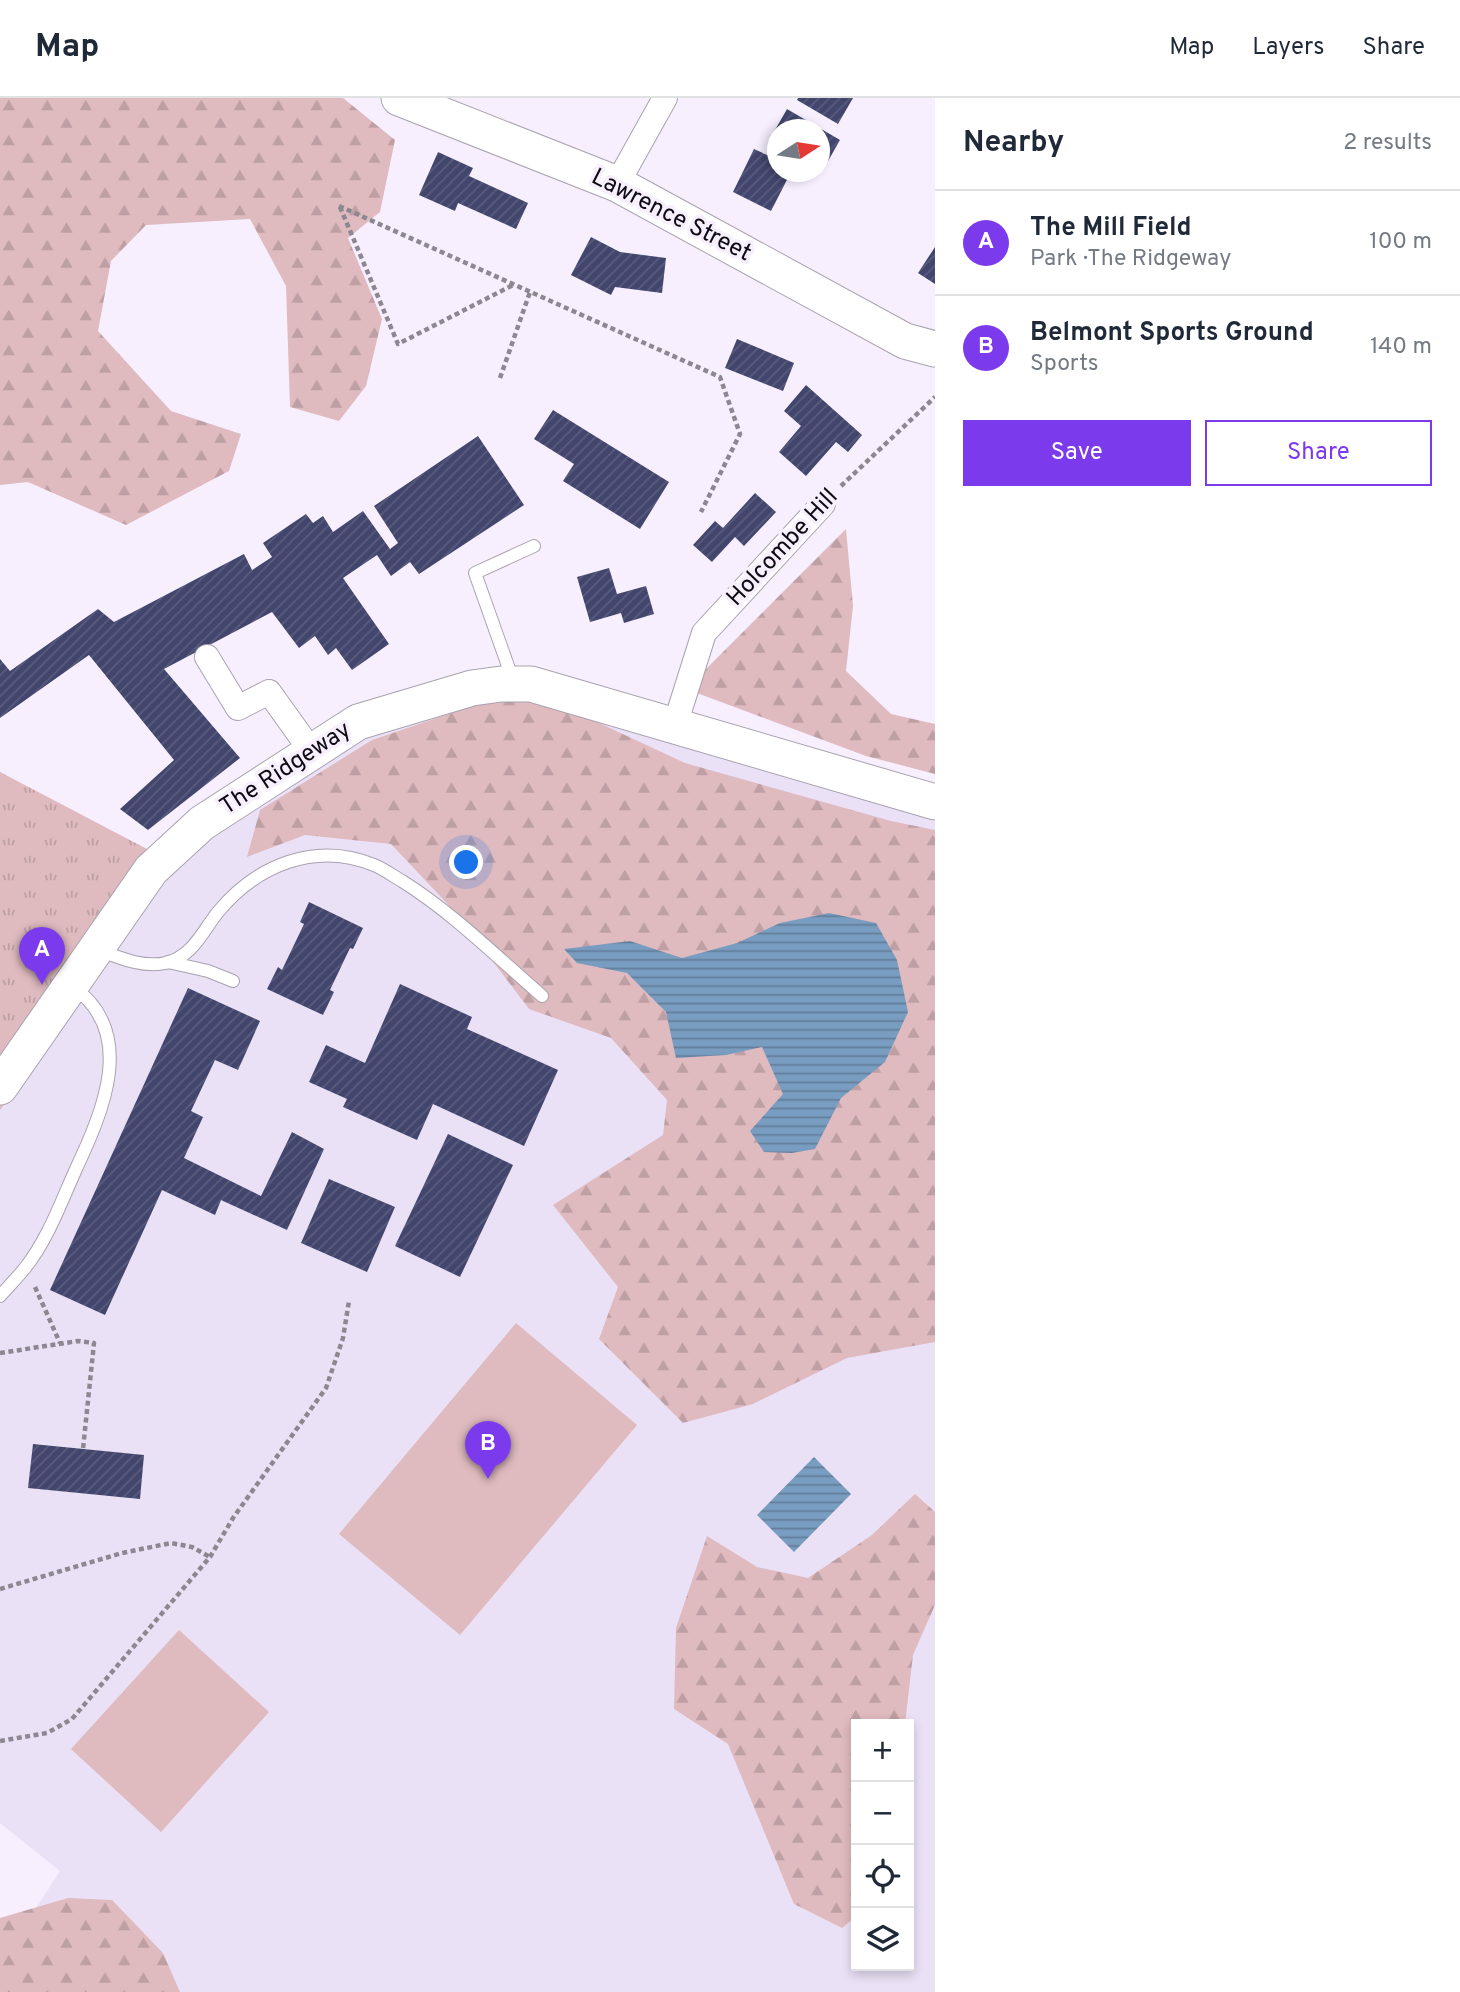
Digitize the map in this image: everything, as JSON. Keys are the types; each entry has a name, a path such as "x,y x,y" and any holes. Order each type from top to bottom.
{"main road":[{"name":"Lawrence Street","path":"399,98 617,184 905,341 935,349"},
{"name":"The Ridgeway","path":"0,1087 152,870 202,824 358,722 472,688 531,684 935,803"}],"street":[{"path":"617,184 665,98"},
{"name":"Holcombe Hill","path":"674,727 704,633 823,504"},
{"path":"206,657 238,708 269,692 312,752"}],"lane":[{"path":"514,684 475,573 534,546"},
{"path":"95,949 135,962 152,965 167,962 190,950 233,895 264,872 288,861 312,855 330,855 352,858 376,866 414,889 443,910 542,996"},
{"path":"167,962 208,971 233,981"},
{"path":"0,1296 26,1267 51,1226 94,1130 108,1086 107,1039 101,1021 88,997 71,985"}],"path":[{"path":"514,284 398,344 339,206 514,284 720,377 740,434 701,512"},
{"path":"500,378 530,292"},
{"name":"Holcombe Hill","path":"823,504 935,397"},
{"path":"26,1267 60,1343"},
{"path":"0,1741 47,1733 72,1719 210,1557 233,1518 326,1388 343,1338 349,1301"},
{"path":"0,1353 78,1341 94,1343 83,1449"},
{"path":"0,1589 122,1553 171,1543 192,1546 210,1557"}],"shaded area":[{"path":"472,688 935,802 935,1992 0,1992 0,1964 60,1871 0,1823 0,1087 151,870 358,722"}],"green space":[{"path":"0,98 343,98 395,140 380,212 348,238 382,319 366,386 339,421 290,407 286,286 250,219 146,225 111,261 98,331 171,411 241,434 229,471 126,525 28,482 0,485"},
{"path":"846,529 853,606 846,671 891,714 935,724 935,774 866,756 686,689"},
{"path":"541,696 685,763 891,821 935,830 935,1342 847,1358 753,1404 683,1423 599,1339 618,1287 553,1205 663,1135 667,1100 611,1038 529,1009 457,914 391,844 305,835 247,857 260,810 372,740 484,702"},
{"path":"0,772 168,860 0,1110"},
{"path":"516,1323 637,1425 460,1635 339,1534"},
{"path":"915,1494 935,1512 935,1605 913,1655 906,1719 851,1719 851,1920 842,1928 794,1904 728,1744 674,1709 676,1628 707,1536 757,1567 808,1578 872,1535"},
{"path":"179,1630 269,1712 161,1832 71,1749"},
{"path":"68,1898 112,1900 163,1953 180,1992 0,1992 0,1918"}],"water":[{"path":"829,913 876,923 897,960 908,1012 885,1062 841,1098 815,1149 792,1153 764,1152 750,1131 783,1094 762,1047 726,1055 676,1058 666,1012 627,973 577,963 564,949 630,941 682,958 737,943 780,923"},
{"path":"814,1457 851,1494 794,1552 757,1515"}],"building":[{"path":"798,98 853,98 838,124 797,100"},
{"path":"787,109 804,119 781,119"},
{"path":"830,134 840,140 830,158"},
{"path":"754,149 767,155 767,182 786,182 771,211 733,192"},
{"path":"438,152 473,168 469,176 528,203 516,229 458,203 455,211 419,195"},
{"path":"591,237 620,252 666,258 662,293 615,287 611,295 571,275"},
{"path":"935,247 935,284 918,273"},
{"path":"737,339 794,363 783,391 725,368"},
{"path":"806,385 862,435 848,452 836,442 806,476 779,452 801,426 784,411"},
{"path":"553,410 669,482 640,529 563,481 574,464 534,439"},
{"path":"478,436 524,505 419,574 410,562 391,576 377,555 343,578 389,644 352,670 336,648 328,655 315,636 299,648 272,612 164,669 240,758 148,830 120,809 174,760 89,655 0,718 0,659 10,671 98,609 114,622 244,554 252,570 272,557 263,543 306,514 313,523 323,516 333,532 363,511 390,549 398,543 374,506"},
{"path":"755,493 776,512 744,546 735,537 712,562 693,545 715,521 723,528"},
{"path":"609,568 617,594 646,586 654,614 624,623 621,613 590,622 577,577"},
{"path":"309,902 363,928 330,990 334,992 323,1015 267,989 278,967 282,970 304,924 300,922"},
{"path":"400,984 472,1017 467,1029 558,1070 524,1146 433,1104 417,1140 343,1107 347,1099 309,1082 326,1045 365,1063"},
{"path":"188,988 260,1021 238,1070 215,1060 191,1111 203,1117 184,1158 261,1196 292,1132 324,1149 287,1230 221,1200 215,1215 162,1190 105,1315 50,1290"},
{"path":"448,1134 513,1165 460,1277 395,1246"},
{"path":"329,1179 395,1207 367,1272 301,1243"},
{"path":"33,1444 144,1455 140,1499 28,1488"}],"place":[{"name":"The Mill Field","path":"42,985"},
{"name":"Belmont Sports Ground","path":"488,1479"}]}
